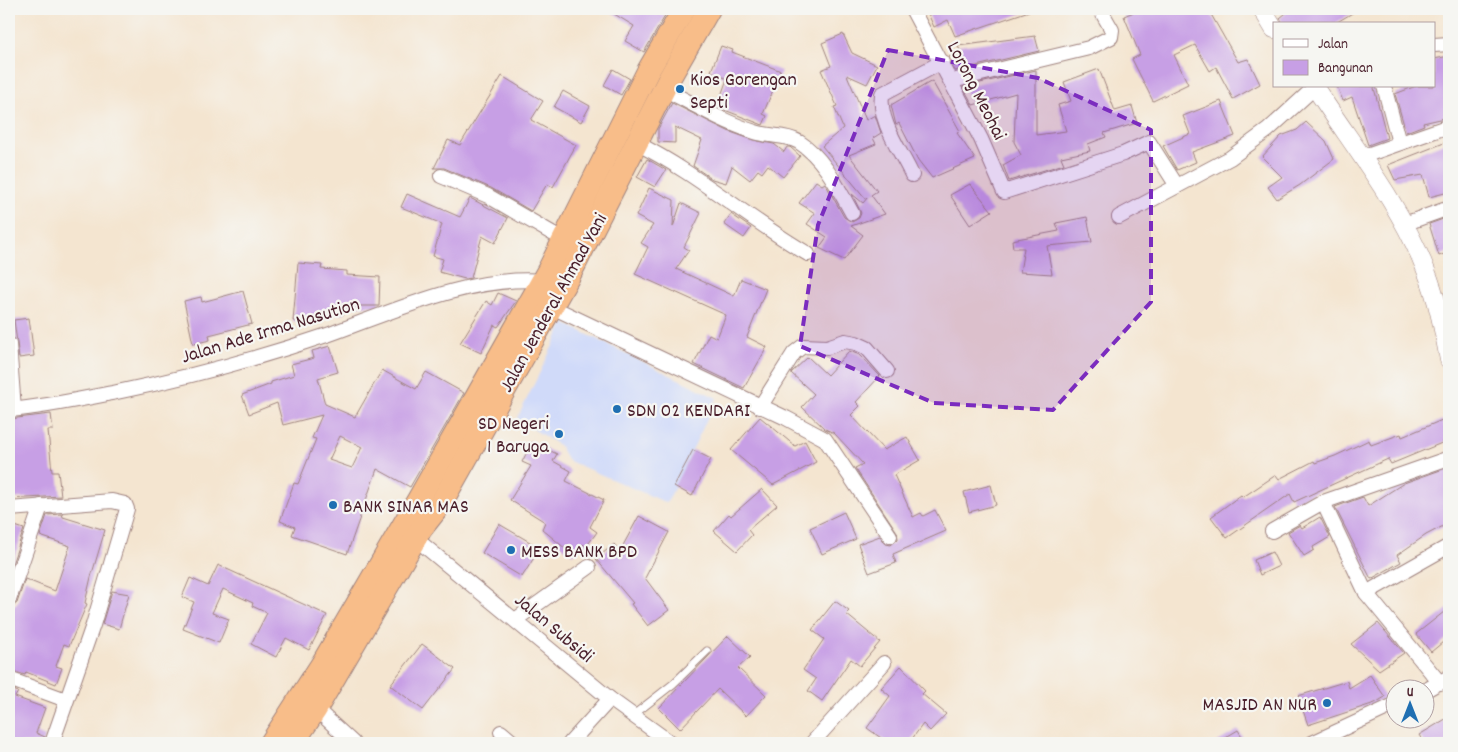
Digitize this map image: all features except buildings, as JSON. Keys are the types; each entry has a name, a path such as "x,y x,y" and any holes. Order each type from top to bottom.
{"highway":[{"name":"Jalan Jenderal Ahmad Yani","path":"286,737 334,661 542,281 648,71 684,9"},
{"name":"Jalan Jenderal Ahmad Yani","path":"334,661 440,505 550,306 570,274 664,89 709,9"}],"street":[{"name":"Lorong Meohai","path":"912,9 952,81 981,139 1004,192 1123,154 1149,142 1177,186"},
{"path":"952,81 1089,48 1104,42 1111,37 1112,30 1100,9"},
{"path":"1262,9 1273,27"},
{"path":"1436,45 1449,44"},
{"path":"912,174 886,121 881,103 882,94 942,62"},
{"path":"1119,217 1230,158 1268,130 1313,88"},
{"path":"1315,88 1404,224 1425,267 1436,296 1449,360"},
{"path":"1385,88 1399,143"},
{"path":"664,89 746,129 765,135 789,137 800,143 822,163 852,213"},
{"path":"1361,157 1449,126"},
{"path":"636,143 669,160 782,239 808,254"},
{"path":"441,176 488,196 564,240"},
{"path":"1404,224 1449,208"},
{"name":"Jalan Ade Irma Nasution","path":"11,410 82,399 157,384 244,362 394,310 460,291 522,279 542,281"},
{"path":"550,306 825,439 890,536"},
{"path":"760,407 794,353 803,346 827,347 845,341 856,343 867,348 887,371"},
{"path":"9,344 11,410"},
{"path":"1272,531 1323,502 1449,458"},
{"path":"9,509 112,501 124,504 127,509 107,582 52,743"},
{"path":"1323,502 1366,593 1444,680"},
{"path":"9,600 41,506"},
{"name":"Jalan Subsidi","path":"416,539 632,717 671,743"},
{"path":"1366,593 1449,546"},
{"path":"516,620 590,567"},
{"path":"812,743 884,663"},
{"path":"9,680 66,700"},
{"path":"570,743 610,699"},
{"path":"308,704 354,743"},
{"path":"1312,743 1386,709"},
{"path":"501,732 514,743"}],"lane":[{"path":"632,717 672,684 707,651"}],"highlighted area":[{"path":"888,50 1038,78 1151,130 1151,302 1053,410 934,403 800,346 818,225"}],"shaded area":[{"name":"SDN 02 KENDARI","path":"564,323 717,398 667,503 567,460 560,446 517,419"}],"place":[{"name":"Kios Gorengan Septi","path":"680,89"},
{"name":"SDN 02 KENDARI","path":"617,409"},
{"name":"SD Negeri 1 Baruga","path":"559,434"},
{"name":"BANK SINAR MAS","path":"333,505"},
{"name":"MESS BANK BPD","path":"511,550"},
{"name":"MASJID AN NUR","path":"1327,703"}]}
